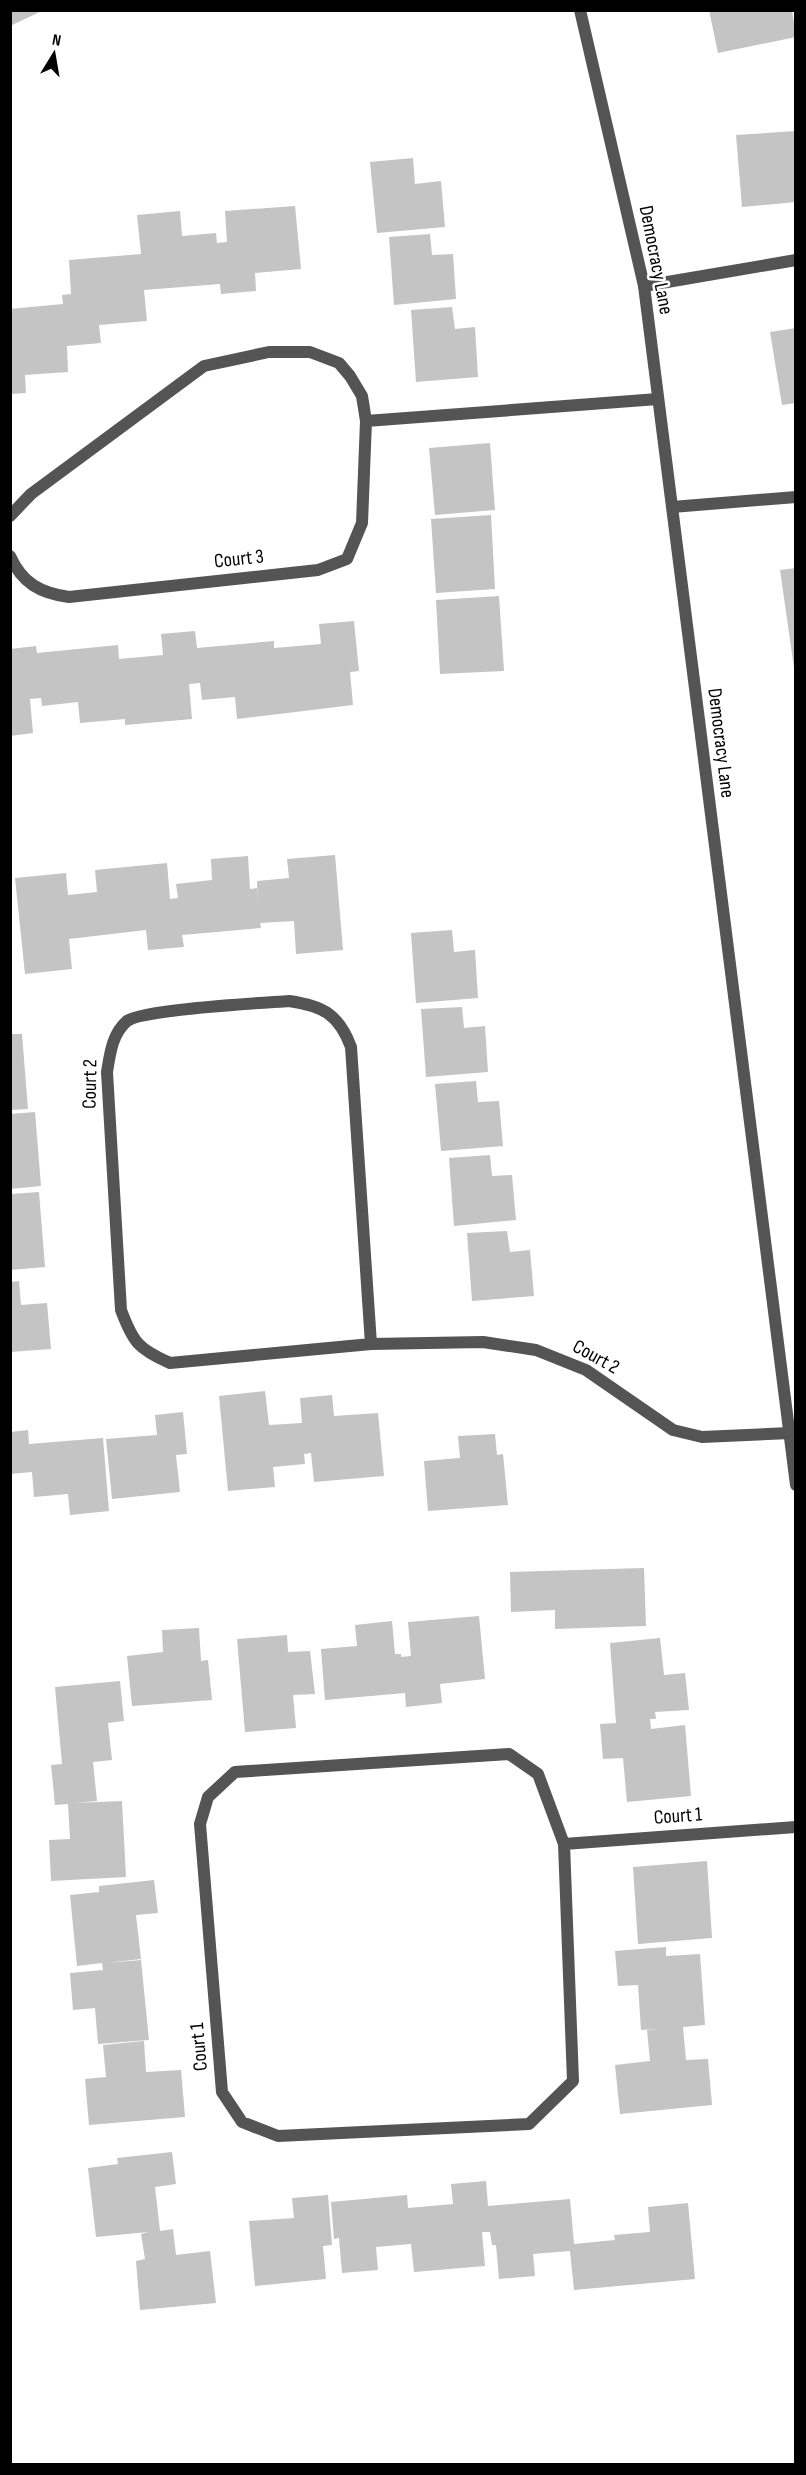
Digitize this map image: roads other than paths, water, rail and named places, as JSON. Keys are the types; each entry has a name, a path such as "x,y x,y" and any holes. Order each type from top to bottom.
{"street":[{"name":"Democracy Lane","path":"580,10 644,286 793,1432 795,1485"},
{"path":"644,286 795,260"},
{"name":"Court 3","path":"10,516 31,494 204,366 268,352 310,352 339,363 362,396 366,421 362,523 347,559 318,570 69,597 49,595 32,586 16,569 10,556"},
{"path":"366,421 658,399"},
{"path":"672,507 795,497"},
{"name":"Court 2","path":"371,1344 351,1047 343,1027 329,1014 309,1004 289,1000 153,1013 129,1020 118,1032 111,1047 106,1072 121,1310 139,1346 170,1363 371,1344 483,1342 536,1350 586,1370 673,1430 702,1437 793,1432"},
{"name":"Court 1","path":"509,1754 538,1774 564,1844 573,2082 529,2124 278,2136 242,2122 222,2092 200,1824 208,1797 235,1772 509,1754"},
{"name":"Court 1","path":"564,1844 795,1827"}]}
